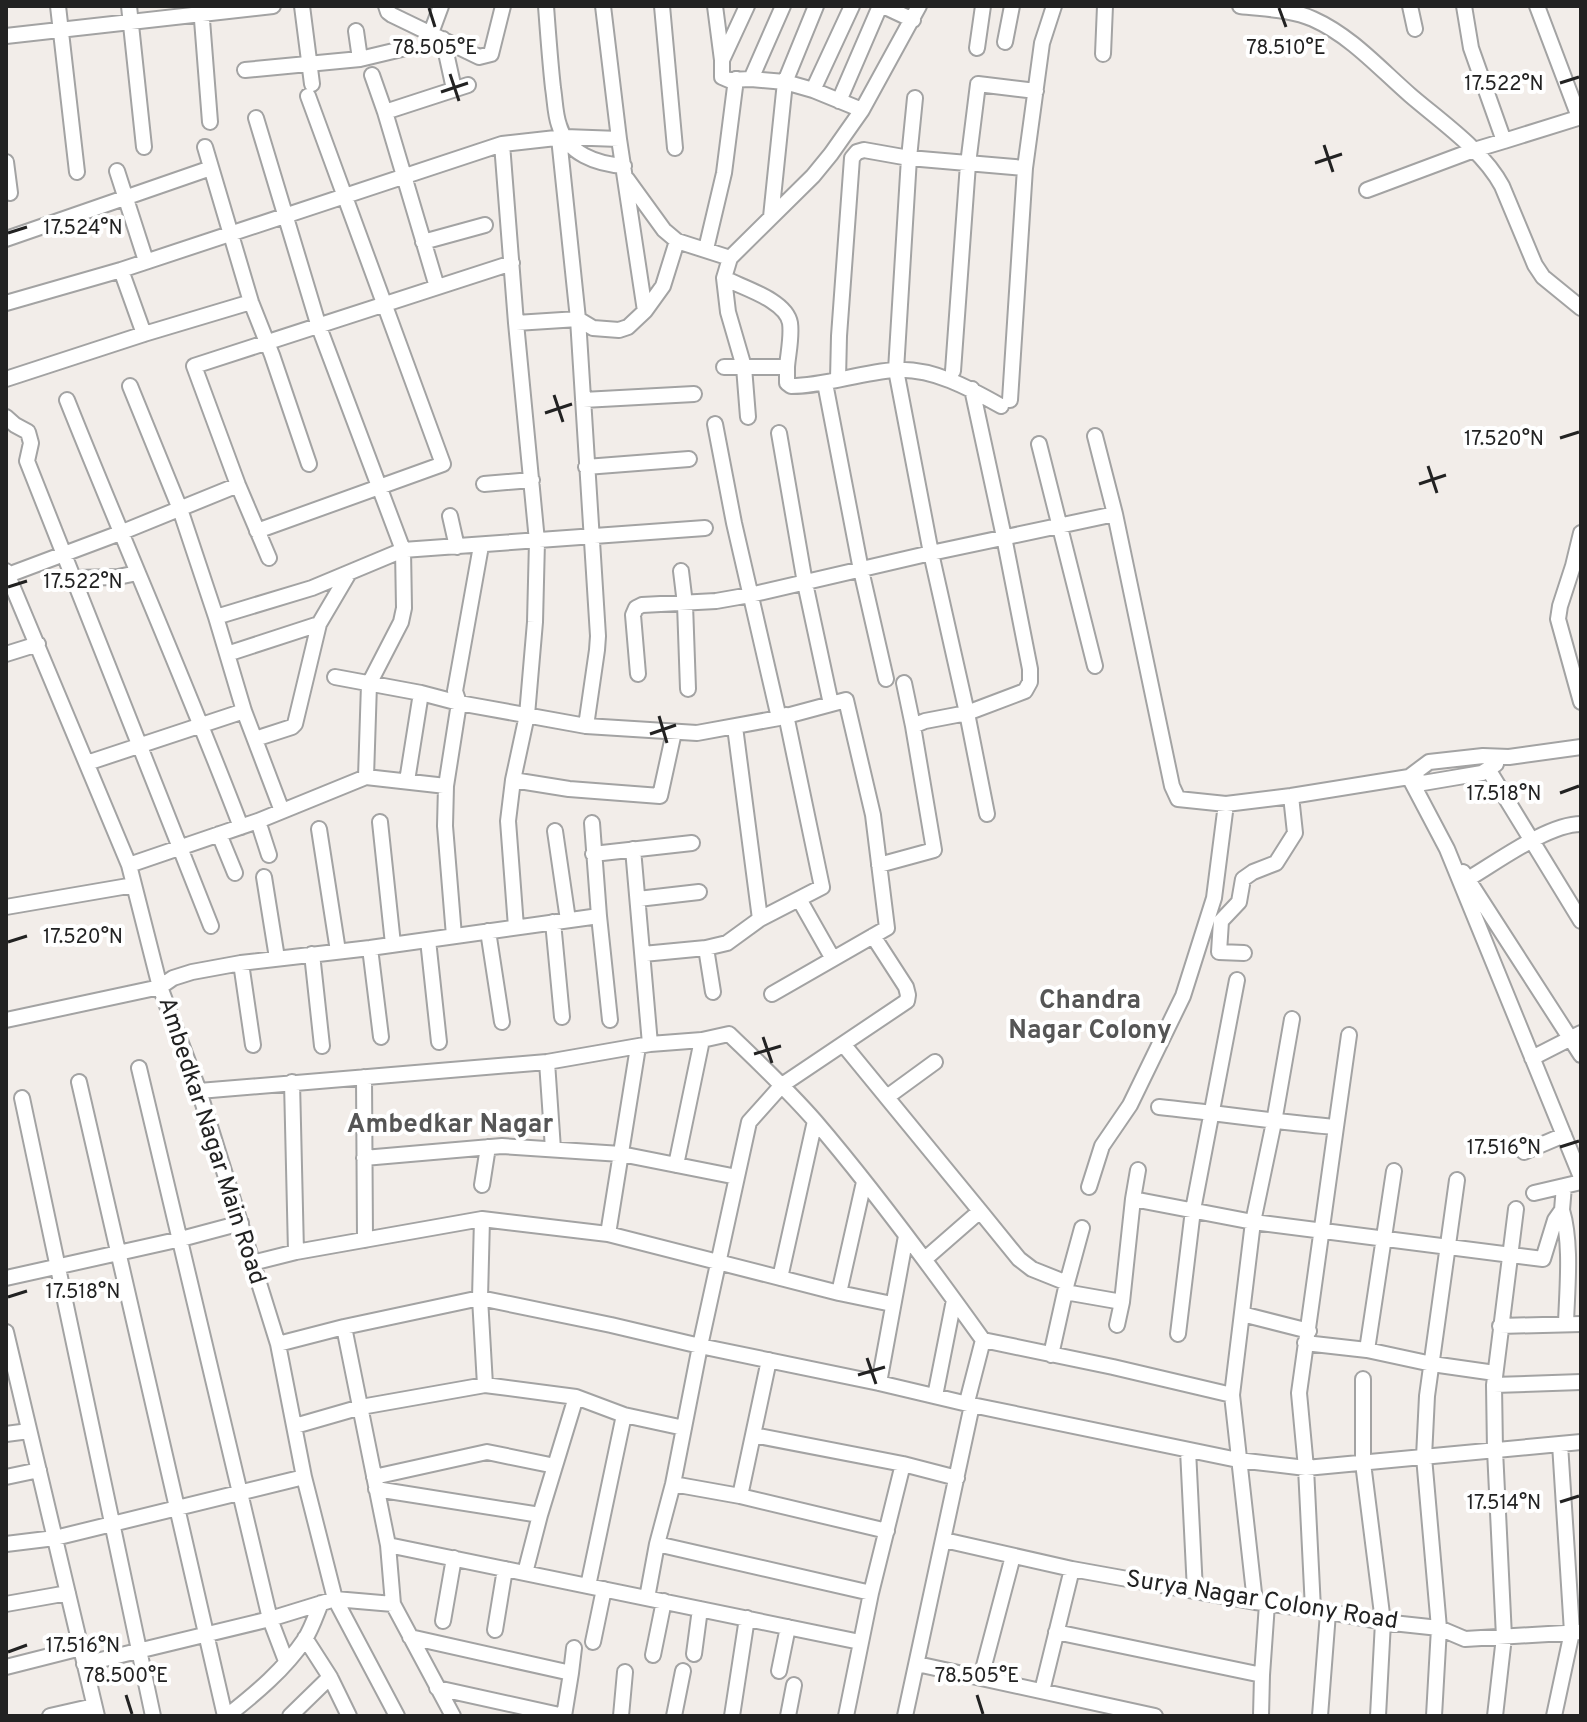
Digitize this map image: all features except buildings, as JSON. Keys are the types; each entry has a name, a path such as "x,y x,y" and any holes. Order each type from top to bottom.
{"street":[{"path":"58,6 77,172"},
{"path":"129,6 144,147"},
{"path":"6,36 130,22 201,10 273,6"},
{"path":"257,531 443,464 344,196 310,90 310,63 302,6"},
{"path":"386,6 392,15 479,57 491,54 503,6"},
{"path":"385,112 461,87 437,36 441,6"},
{"path":"546,6 557,120 562,137 578,319 598,636 586,726"},
{"path":"603,6 645,311"},
{"path":"662,6 675,148"},
{"path":"722,60 747,6"},
{"path":"706,249 744,79 783,6"},
{"path":"771,217 785,82 816,6"},
{"path":"813,90 852,6"},
{"path":"839,101 882,6 913,20"},
{"path":"748,417 744,367 731,329 724,278 730,258 813,176 862,110 919,6"},
{"path":"977,48 983,6"},
{"path":"1005,42 1012,6"},
{"path":"724,278 774,302 787,314 790,336 787,383 791,386 896,370 917,371 1006,403 1025,168 1042,43 1054,6"},
{"path":"1103,54 1105,6"},
{"path":"1240,6 1309,17 1332,29 1355,45 1474,150 1498,178 1543,277 1581,308"},
{"path":"1410,6 1415,29"},
{"path":"1464,6 1471,48 1504,141"},
{"path":"1367,190 1474,150 1580,117 1537,6"},
{"path":"716,8 722,77 729,80 785,82 862,110"},
{"path":"201,10 210,122"},
{"path":"356,31 360,59"},
{"path":"245,70 360,59 406,48"},
{"path":"372,75 437,287"},
{"path":"953,371 968,164 978,84 1036,91"},
{"path":"915,98 896,370 931,553 987,814"},
{"path":"256,118 319,327 403,550 404,608 401,622 369,684 366,777"},
{"path":"562,137 584,157 624,171 664,230 677,241 730,258"},
{"path":"6,303 121,270 502,144 562,137 619,139"},
{"path":"502,144 537,541 535,622 527,715 513,780 508,829 516,927"},
{"path":"205,147 251,302 309,464"},
{"path":"886,679 861,570 832,381 839,336 852,158 864,150 909,158 1025,168"},
{"path":"6,162 10,193"},
{"path":"6,239 211,168"},
{"path":"117,171 146,261"},
{"path":"423,242 485,225"},
{"path":"516,323 578,319 593,328 619,330 628,327 645,311 663,286 677,241"},
{"path":"269,558 194,366 512,263"},
{"path":"121,270 144,334"},
{"path":"6,379 251,302"},
{"path":"724,367 787,367"},
{"path":"130,386 180,509 244,711 282,811"},
{"path":"913,726 967,713 1025,691 1030,682 1004,537 972,389"},
{"path":"583,400 694,394"},
{"path":"67,400 241,827"},
{"path":"6,417 28,432 31,443 27,461 211,926"},
{"path":"643,954 727,943 760,919 822,887 750,595 715,424"},
{"path":"779,433 805,583 831,704"},
{"path":"1095,436 1115,514 1172,786 1178,799 1226,804 1291,796 1409,777 1429,762 1483,756 1509,757 1581,747"},
{"path":"1039,444 1095,666"},
{"path":"586,467 689,459"},
{"path":"484,484 532,480"},
{"path":"7,573 120,533 238,485"},
{"path":"638,674 633,615 636,608 642,605 685,604 750,595 1115,514"},
{"path":"450,516 457,547"},
{"path":"216,617 312,588 403,550 705,528"},
{"path":"1581,533 1577,565 1560,606 1558,619 1581,702"},
{"path":"454,936 445,826 446,786 459,703 455,691 481,546"},
{"path":"681,571 688,689"},
{"name":"Ambedkar Nagar Main Road","path":"7,573 129,865 160,987 199,1091 241,1223 278,1344 328,1601 397,1716"},
{"path":"74,578 118,577 137,573"},
{"path":"255,739 295,724 319,624 349,573"},
{"path":"227,654 319,624"},
{"path":"6,654 38,644"},
{"path":"335,677 586,726 674,732 697,733 735,727 846,700 873,815 887,928 772,994"},
{"path":"879,865 934,850 904,683"},
{"path":"407,781 421,693"},
{"path":"87,763 244,711"},
{"path":"735,727 760,919"},
{"path":"513,780 569,789 660,796 674,732"},
{"path":"1409,777 1423,783 1482,773 1509,757"},
{"path":"1488,769 1581,921"},
{"path":"129,865 258,821 366,777 446,786"},
{"path":"1409,777 1447,849 1581,1179 1534,1193"},
{"path":"1244,953 1219,952 1221,921 1239,902 1243,879 1276,863 1295,833 1291,796"},
{"path":"1089,1187 1102,1146 1130,1105 1183,996 1214,898 1226,804"},
{"path":"258,821 269,855"},
{"path":"380,822 393,944"},
{"path":"592,823 610,1020"},
{"path":"1468,879 1531,841 1569,824 1581,824"},
{"path":"319,829 338,951"},
{"path":"555,831 561,921 562,1017"},
{"path":"219,834 235,873"},
{"path":"593,854 692,843"},
{"path":"608,1234 644,1046 643,954 633,849"},
{"path":"1447,849 1576,1037 1581,1055"},
{"path":"264,877 277,958"},
{"path":"6,907 134,885"},
{"path":"638,899 699,892"},
{"path":"799,899 833,959"},
{"path":"6,1020 160,987 173,978 192,972 241,963 599,916"},
{"path":"488,931 502,1022"},
{"path":"647,1598 749,1122 782,1085 907,1001 906,987 873,936"},
{"path":"428,940 439,1042"},
{"path":"370,948 381,1037"},
{"path":"706,948 713,992"},
{"path":"312,954 322,1046"},
{"path":"241,963 253,1045"},
{"path":"1178,1334 1193,1210 1237,980"},
{"path":"1261,1716 1261,1603 1238,1460 1232,1395 1253,1222 1292,1019"},
{"path":"199,1091 547,1062 729,1034 815,1121 925,1259 983,1340 1232,1395"},
{"path":"1313,1609 1299,1393 1349,1035"},
{"path":"1532,1058 1576,1037"},
{"path":"676,1165 702,1040"},
{"path":"843,1044 1019,1259 1066,1287 1122,1302"},
{"path":"547,1062 553,1149"},
{"path":"887,1097 935,1062"},
{"path":"139,1068 270,1619 286,1661"},
{"path":"364,1077 365,1240"},
{"path":"79,1082 226,1716 257,1693 286,1661 328,1601"},
{"path":"292,1082 296,1252"},
{"path":"22,1098 153,1716"},
{"path":"1159,1107 1336,1127"},
{"path":"780,1278 815,1121"},
{"path":"1524,1152 1564,1135"},
{"path":"364,1158 502,1146 621,1154 737,1177"},
{"path":"482,1185 488,1147"},
{"path":"1117,1325 1138,1170"},
{"path":"1367,1350 1394,1171"},
{"path":"1434,1716 1439,1628 1424,1457 1427,1396 1457,1180"},
{"path":"839,1293 864,1182"},
{"path":"1500,1326 1573,1324 1562,1210 1564,1186"},
{"path":"1133,1199 1320,1232 1543,1259 1555,1220 1562,1210"},
{"path":"1495,1716 1504,1637 1494,1379 1516,1209"},
{"path":"925,1259 980,1211"},
{"path":"252,1263 296,1252 482,1219 608,1234 892,1304"},
{"path":"482,1219 480,1298 485,1385"},
{"path":"6,1278 241,1223"},
{"path":"1051,1355 1082,1228"},
{"path":"879,1383 906,1236"},
{"path":"278,1344 480,1298 1238,1460 1306,1468 1581,1442"},
{"path":"935,1396 954,1300"},
{"path":"1242,1314 1307,1337 1494,1379 1581,1382"},
{"path":"344,1327 388,1545 393,1604 453,1716"},
{"path":"6,1332 95,1711 50,1716"},
{"path":"905,1716 957,1478 983,1340"},
{"path":"740,1496 769,1360"},
{"path":"1363,1379 1363,1463 1383,1622 1378,1716"},
{"path":"295,1426 361,1407 485,1385 576,1397 624,1415 684,1428"},
{"path":"525,1573 576,1397"},
{"path":"588,1586 624,1415"},
{"path":"6,1434 29,1431"},
{"path":"753,1435 903,1464 957,1478"},
{"path":"1554,1716 1577,1632 1560,1444"},
{"path":"1188,1450 1195,1591"},
{"path":"375,1483 487,1452 555,1466"},
{"path":"846,1716 871,1593 903,1464"},
{"path":"6,1477 39,1470"},
{"path":"6,1544 55,1538 304,1477"},
{"path":"375,1483 540,1515"},
{"path":"673,1484 740,1496 887,1531"},
{"name":"Surya Nagar Colony Road","path":"944,1540 1072,1569 1261,1603 1439,1628 1465,1639 1577,1632"},
{"path":"657,1544 871,1593"},
{"path":"388,1545 860,1642"},
{"path":"981,1677 1013,1556"},
{"path":"443,1621 454,1558"},
{"path":"495,1630 505,1569"},
{"path":"1042,1691 1072,1569"},
{"path":"593,1642 604,1589"},
{"path":"6,1604 68,1593"},
{"path":"84,1664 206,1636 328,1601 393,1604"},
{"path":"653,1655 664,1601"},
{"path":"694,1654 700,1609"},
{"path":"1320,1716 1328,1613"},
{"path":"732,1716 747,1618"},
{"path":"779,1671 788,1627"},
{"path":"1056,1632 1262,1675"},
{"path":"410,1637 571,1673"},
{"path":"305,1638 330,1677 347,1715"},
{"path":"6,1667 81,1648"},
{"path":"437,1688 564,1716 574,1648"},
{"path":"917,1664 1155,1716"},
{"path":"674,1716 683,1671"},
{"path":"621,1716 625,1672"},
{"path":"290,1716 330,1677"},
{"path":"788,1716 794,1685"}],"district":[{"name":"Chandra Nagar Colony","path":"1090,1016"},
{"name":"Ambedkar Nagar","path":"450,1125"}]}
